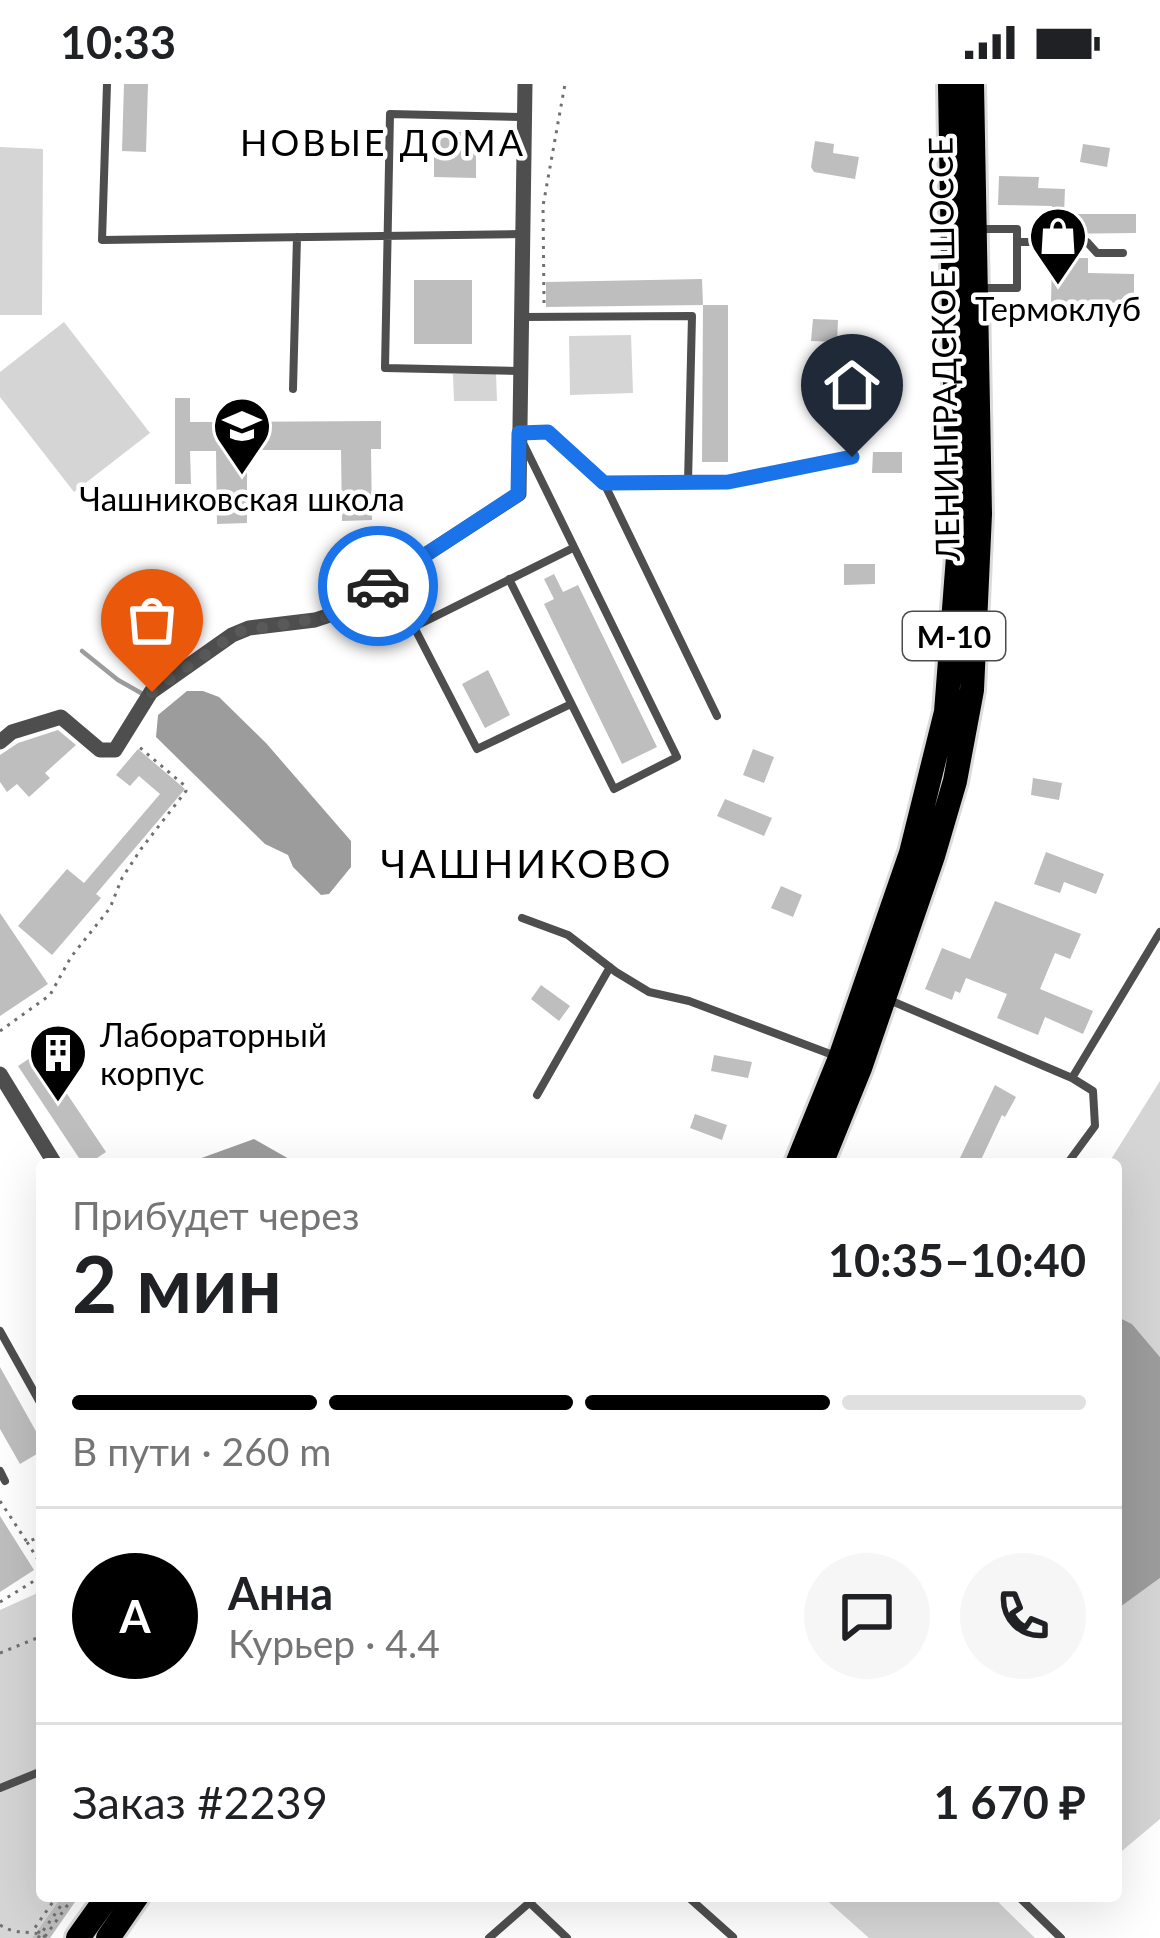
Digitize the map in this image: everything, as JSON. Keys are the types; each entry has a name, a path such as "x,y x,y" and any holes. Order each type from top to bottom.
{"highway":[{"name":"ЛЕНИНГРАДСКОЕ ШОССЕ","path":"799,1158 840,1058 911,853 934,773 950,685 958,557 950,84"},
{"name":"ЛЕНИНГРАДСКОЕ ШОССЕ","path":"823,1158 885,999 946,814 972,690 980,514 972,84"},
{"path":"78,1938 104,1902"},
{"path":"108,1938 133,1902"}],"street":[{"path":"0,742 12,732 61,717 102,751 116,749 152,692 232,634 336,613 518,494 525,84"},
{"path":"0,1074 51,1158"}],"lane":[{"path":"106,84 102,240 523,234"},
{"path":"520,371 385,368 390,114 525,117"},
{"path":"975,229 1017,229 1018,242 1017,288 976,288"},
{"path":"293,389 297,237"},
{"path":"1018,242 1088,242 1097,254 1123,253"},
{"path":"521,317 692,316 688,482"},
{"path":"509,579 614,789 677,758 519,433 548,432 604,483 717,716"},
{"path":"604,483 728,482 852,457"},
{"path":"518,494 539,480"},
{"path":"572,704 477,749 415,627 573,548"},
{"path":"522,918 568,935 649,992 689,1001 840,1058"},
{"path":"1072,1078 1160,932"},
{"path":"537,1095 610,967"},
{"path":"885,999 1093,1091 1095,1126 1071,1158"},
{"path":"0,1331 36,1395"},
{"path":"0,1788 36,1773"},
{"path":"489,1938 530,1902"},
{"path":"536,1902 567,1938"},
{"path":"694,1902 733,1937"},
{"path":"1024,1902 1061,1938"}],"path":[{"path":"544,316 543,206 566,84"},
{"path":"0,1031 50,995 71,957 110,908 141,849 186,791 126,735"},
{"path":"0,1501 36,1556"},
{"path":"27,1542 36,1538"},
{"path":"0,1602 36,1580"},
{"path":"0,1653 36,1638"},
{"path":"44,1937 34,1929 53,1902"},
{"path":"44,1937 64,1902"},
{"path":"44,1937 68,1902"},
{"path":"0,1925 13,1934 44,1937"}],"shaded area":[{"path":"0,147 43,149 42,315 0,315"},
{"path":"64,322 150,433 74,492 0,397 0,372"},
{"path":"631,335 633,393 570,395 569,336"},
{"path":"496,373 497,401 454,401 453,374"},
{"path":"187,691 219,697 351,841 351,867 329,894 321,895 293,867 288,855 265,844 156,737 158,715"},
{"path":"1160,1081 1160,1357 1122,1319 1122,1158 1112,1158"},
{"path":"254,1139 287,1158 202,1158"},
{"path":"1122,1319 1160,1357 1160,1578 1122,1606"},
{"path":"1160,1578 1160,1819 1122,1851 1122,1606"},
{"path":"36,1594 36,1902 58,1902 32,1938 0,1938 0,1610"},
{"path":"829,1902 998,1902 1035,1938 869,1938"}],"building":[{"path":"124,84 148,84 146,152 122,151"},
{"path":"434,132 476,132 476,178 434,177"},
{"path":"815,141 834,144 833,153 859,157 855,179 814,172"},
{"path":"1083,144 1110,148 1107,167 1080,162"},
{"path":"999,176 1039,177 1038,188 1065,189 1064,214 1136,214 1136,233 1052,234 1052,206 998,205"},
{"path":"1052,258 1088,258 1088,273 1134,274 1134,303 1051,302"},
{"path":"702,279 703,305 546,307 546,282"},
{"path":"414,280 472,280 472,344 414,344"},
{"path":"703,305 728,305 728,462 702,462"},
{"path":"813,319 838,320 837,342 811,341"},
{"path":"175,398 190,398 190,422 381,421 381,449 371,449 372,520 342,521 341,450 247,450 247,523 217,524 216,451 190,451 191,484 175,484"},
{"path":"873,452 902,452 902,473 872,473"},
{"path":"844,564 875,564 875,584 844,585"},
{"path":"554,574 563,592 578,585 657,747 622,764 544,604 554,599 544,579"},
{"path":"488,670 510,715 485,728 462,684"},
{"path":"58,730 76,745 45,773 50,778 29,797 17,784 7,792 0,782 0,755 18,743"},
{"path":"138,749 185,789 96,894 101,898 52,955 18,926 67,869 84,883 160,794 139,776 130,786 116,775"},
{"path":"753,749 774,757 764,783 743,775"},
{"path":"1033,778 1062,783 1059,800 1031,795"},
{"path":"725,799 772,818 764,836 717,816"},
{"path":"1046,852 1104,874 1096,894 1064,882 1060,893 1034,884"},
{"path":"781,886 802,895 793,917 771,908"},
{"path":"995,901 1081,934 1070,959 1055,953 1040,989 1093,1011 1083,1034 1045,1017 1038,1035 997,1018 1007,994 966,978 952,1000 925,989 942,948 970,959"},
{"path":"0,913 48,984 0,1016"},
{"path":"541,985 570,1006 559,1021 531,999"},
{"name":"Лабораторный корпус","path":"39,1052 106,1152 97,1158 79,1158 18,1066"},
{"path":"714,1055 752,1062 748,1078 711,1071"},
{"path":"995,1085 1016,1097 982,1158 960,1158"},
{"path":"695,1114 727,1125 722,1140 690,1128"},
{"path":"0,1367 36,1431 36,1455 20,1464 0,1429"},
{"path":"0,1516 34,1570 0,1592"},
{"path":"58,1902 75,1902 50,1938 32,1938"}],"waterway":[{"path":"82,651 141,693"}],"way so far":[{"path":"152,692 237,632 326,617 378,586"}],"place":[{"name":"Термоклуб","path":"1058,287"},
{"name":"Чашниковская школа","path":"242,477"},
{"name":"Лабораторный корпус","path":"58,1104"}],"district":[{"name":"НОВЫЕ ДОМА","path":"383,142"},
{"name":"ЧАШНИКОВО","path":"527,863"}],"route":[{"path":"378,586 518,494 519,433 548,432 604,483 728,482 852,457"}]}
